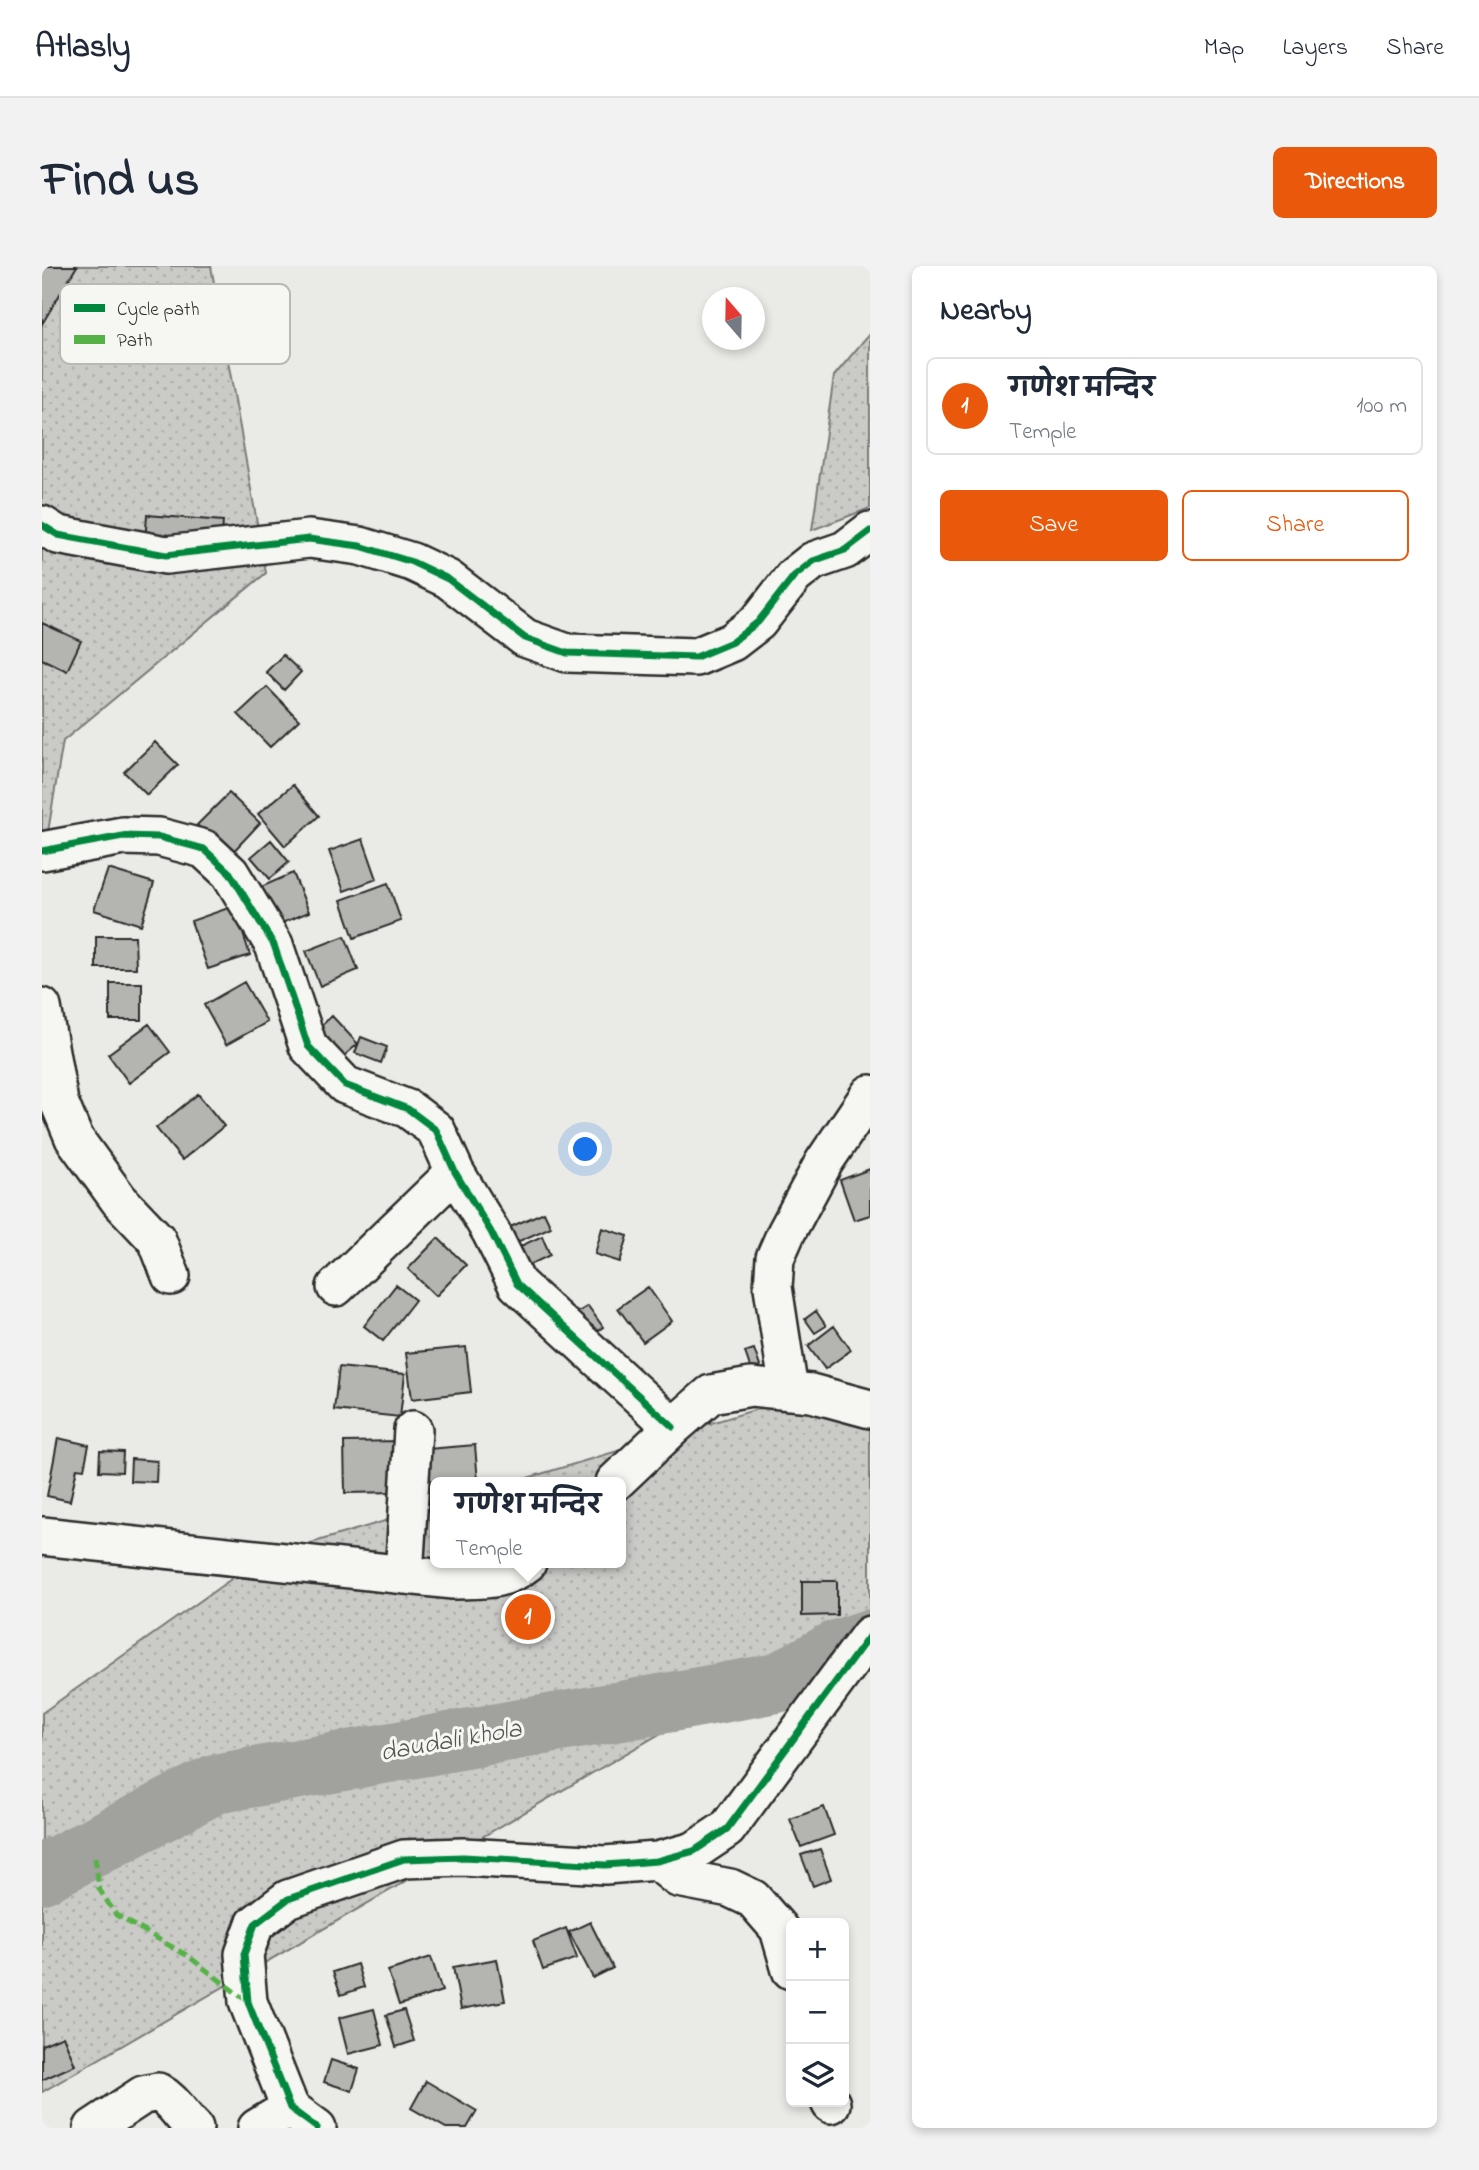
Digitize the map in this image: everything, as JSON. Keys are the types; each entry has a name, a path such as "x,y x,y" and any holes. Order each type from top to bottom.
{"street":[{"path":"42,525 58,535 166,555 309,539 360,546 412,562 448,579 525,638 567,653 696,657 732,642 758,622 794,576 813,561 845,550 870,531"},
{"path":"42,851 123,836 159,837 204,849 230,873 274,945 308,1046 345,1085 408,1109 436,1130 517,1284 673,1427"},
{"path":"42,1007 60,1102 74,1138 119,1200 157,1240 171,1276"},
{"path":"789,1391 773,1287 775,1258 824,1162 870,1094"},
{"path":"336,1287 456,1172"},
{"path":"620,1477 711,1394 751,1387 811,1393 870,1409"},
{"path":"404,1575 413,1430"},
{"path":"42,1536 453,1580 492,1579 514,1573 520,1568"},
{"path":"257,2128 303,2118 248,2001 244,1954 255,1924 288,1899 404,1859 463,1857 605,1865 657,1861 694,1851 727,1829 864,1652"},
{"path":"657,1861 678,1878 730,1888 753,1899 779,1929 786,1953"},
{"path":"93,2128 143,2095 158,2092 169,2098 194,2128"}],"shaded area":[{"path":"42,266 211,266 214,284 60,284 60,364 229,364 266,573 63,741 42,868"},
{"path":"870,333 870,508 812,530 834,376"},
{"path":"811,1393 870,1403 870,1612 42,2092 42,1713 261,1558 430,1507 430,1568 626,1568 626,1477 531,1477"}],"building":[{"path":"42,266 77,266 66,284 60,284 60,294 42,324"},
{"path":"147,515 223,521 221,548 145,542"},
{"path":"42,623 81,641 67,671 42,659"},
{"path":"283,655 301,672 284,690 266,672"},
{"path":"267,687 299,720 270,747 238,714"},
{"path":"155,742 178,765 147,795 124,772"},
{"path":"293,785 319,816 285,846 258,814"},
{"path":"229,793 260,823 229,856 197,825"},
{"path":"363,839 377,879 344,891 329,851"},
{"path":"271,840 289,862 270,879 251,857"},
{"path":"108,869 154,883 141,925 94,910"},
{"path":"293,873 309,912 270,928 254,890"},
{"path":"388,883 401,921 354,938 341,900"},
{"path":"234,906 250,955 208,969 191,921"},
{"path":"96,936 135,936 136,968 96,968"},
{"path":"345,936 358,970 320,986 306,951"},
{"path":"244,982 267,1022 226,1045 204,1005"},
{"path":"110,983 142,983 142,1020 110,1020"},
{"path":"332,1016 358,1044 339,1060 314,1032"},
{"path":"149,1024 170,1052 129,1083 108,1054"},
{"path":"361,1037 387,1047 381,1063 355,1053"},
{"path":"198,1094 224,1126 182,1160 156,1128"},
{"path":"870,1169 870,1215 854,1220 840,1180"},
{"path":"544,1212 551,1227 508,1246 501,1231"},
{"path":"602,1228 628,1236 620,1262 595,1254"},
{"path":"542,1236 550,1255 517,1271 508,1252"},
{"path":"438,1238 466,1265 436,1296 408,1269"},
{"path":"396,1285 415,1300 383,1341 364,1326"},
{"path":"648,1287 672,1321 643,1342 618,1308"},
{"path":"588,1306 603,1327 591,1336 575,1314"},
{"path":"816,1311 826,1326 815,1333 805,1319"},
{"path":"834,1326 851,1350 825,1369 808,1346"},
{"path":"466,1347 471,1392 412,1399 406,1353"},
{"path":"754,1349 763,1375 754,1379 745,1352"},
{"path":"339,1367 405,1374 400,1417 334,1410"},
{"path":"58,1438 89,1445 84,1469 77,1468 70,1501 47,1496"},
{"path":"399,1441 399,1492 345,1493 344,1442"},
{"path":"475,1445 478,1477 430,1477 430,1496 420,1497 416,1450"},
{"path":"100,1451 123,1452 122,1472 99,1471"},
{"path":"131,1459 157,1461 156,1482 130,1481"},
{"path":"802,1581 837,1581 837,1615 802,1616"},
{"path":"824,1807 834,1835 801,1847 790,1819"},
{"path":"820,1849 831,1879 813,1886 801,1855"},
{"path":"590,1922 613,1968 593,1978 569,1932"},
{"path":"566,1928 577,1958 543,1970 533,1941"},
{"path":"431,1957 442,1991 399,2005 388,1971"},
{"path":"497,1959 505,2001 461,2009 453,1967"},
{"path":"357,1964 364,1987 341,1995 333,1972"},
{"path":"374,2009 383,2045 348,2054 339,2018"},
{"path":"404,2010 414,2041 396,2047 386,2015"},
{"path":"63,2036 75,2065 42,2080 42,2045"},
{"path":"331,2060 359,2069 352,2091 324,2082"},
{"path":"426,2081 477,2111 467,2128 446,2128 411,2108"}],"waterway":[{"name":"daudali khola","path":"42,1874 215,1784 777,1683 837,1650 870,1639"}],"marked path":[{"path":"95,1857 99,1889 116,1915 188,1956 248,2002"}],"cycle path":[{"path":"42,525 58,535 166,555 309,539 360,546 412,562 448,579 525,638 567,653 696,657 732,642 758,622 794,576 813,561 845,550 870,531"},
{"path":"42,851 123,836 159,837 204,849 230,873 274,945 308,1046 345,1085 408,1109 436,1130 455,1172 491,1232 517,1284 673,1427"},
{"path":"317,2128 290,2108 248,2002 244,1954 255,1924 288,1899 404,1859 463,1857 605,1865 657,1861 694,1851 727,1829 870,1635"}],"place":[{"name":"गणेश मन्दिर","path":"528,1617"}]}
